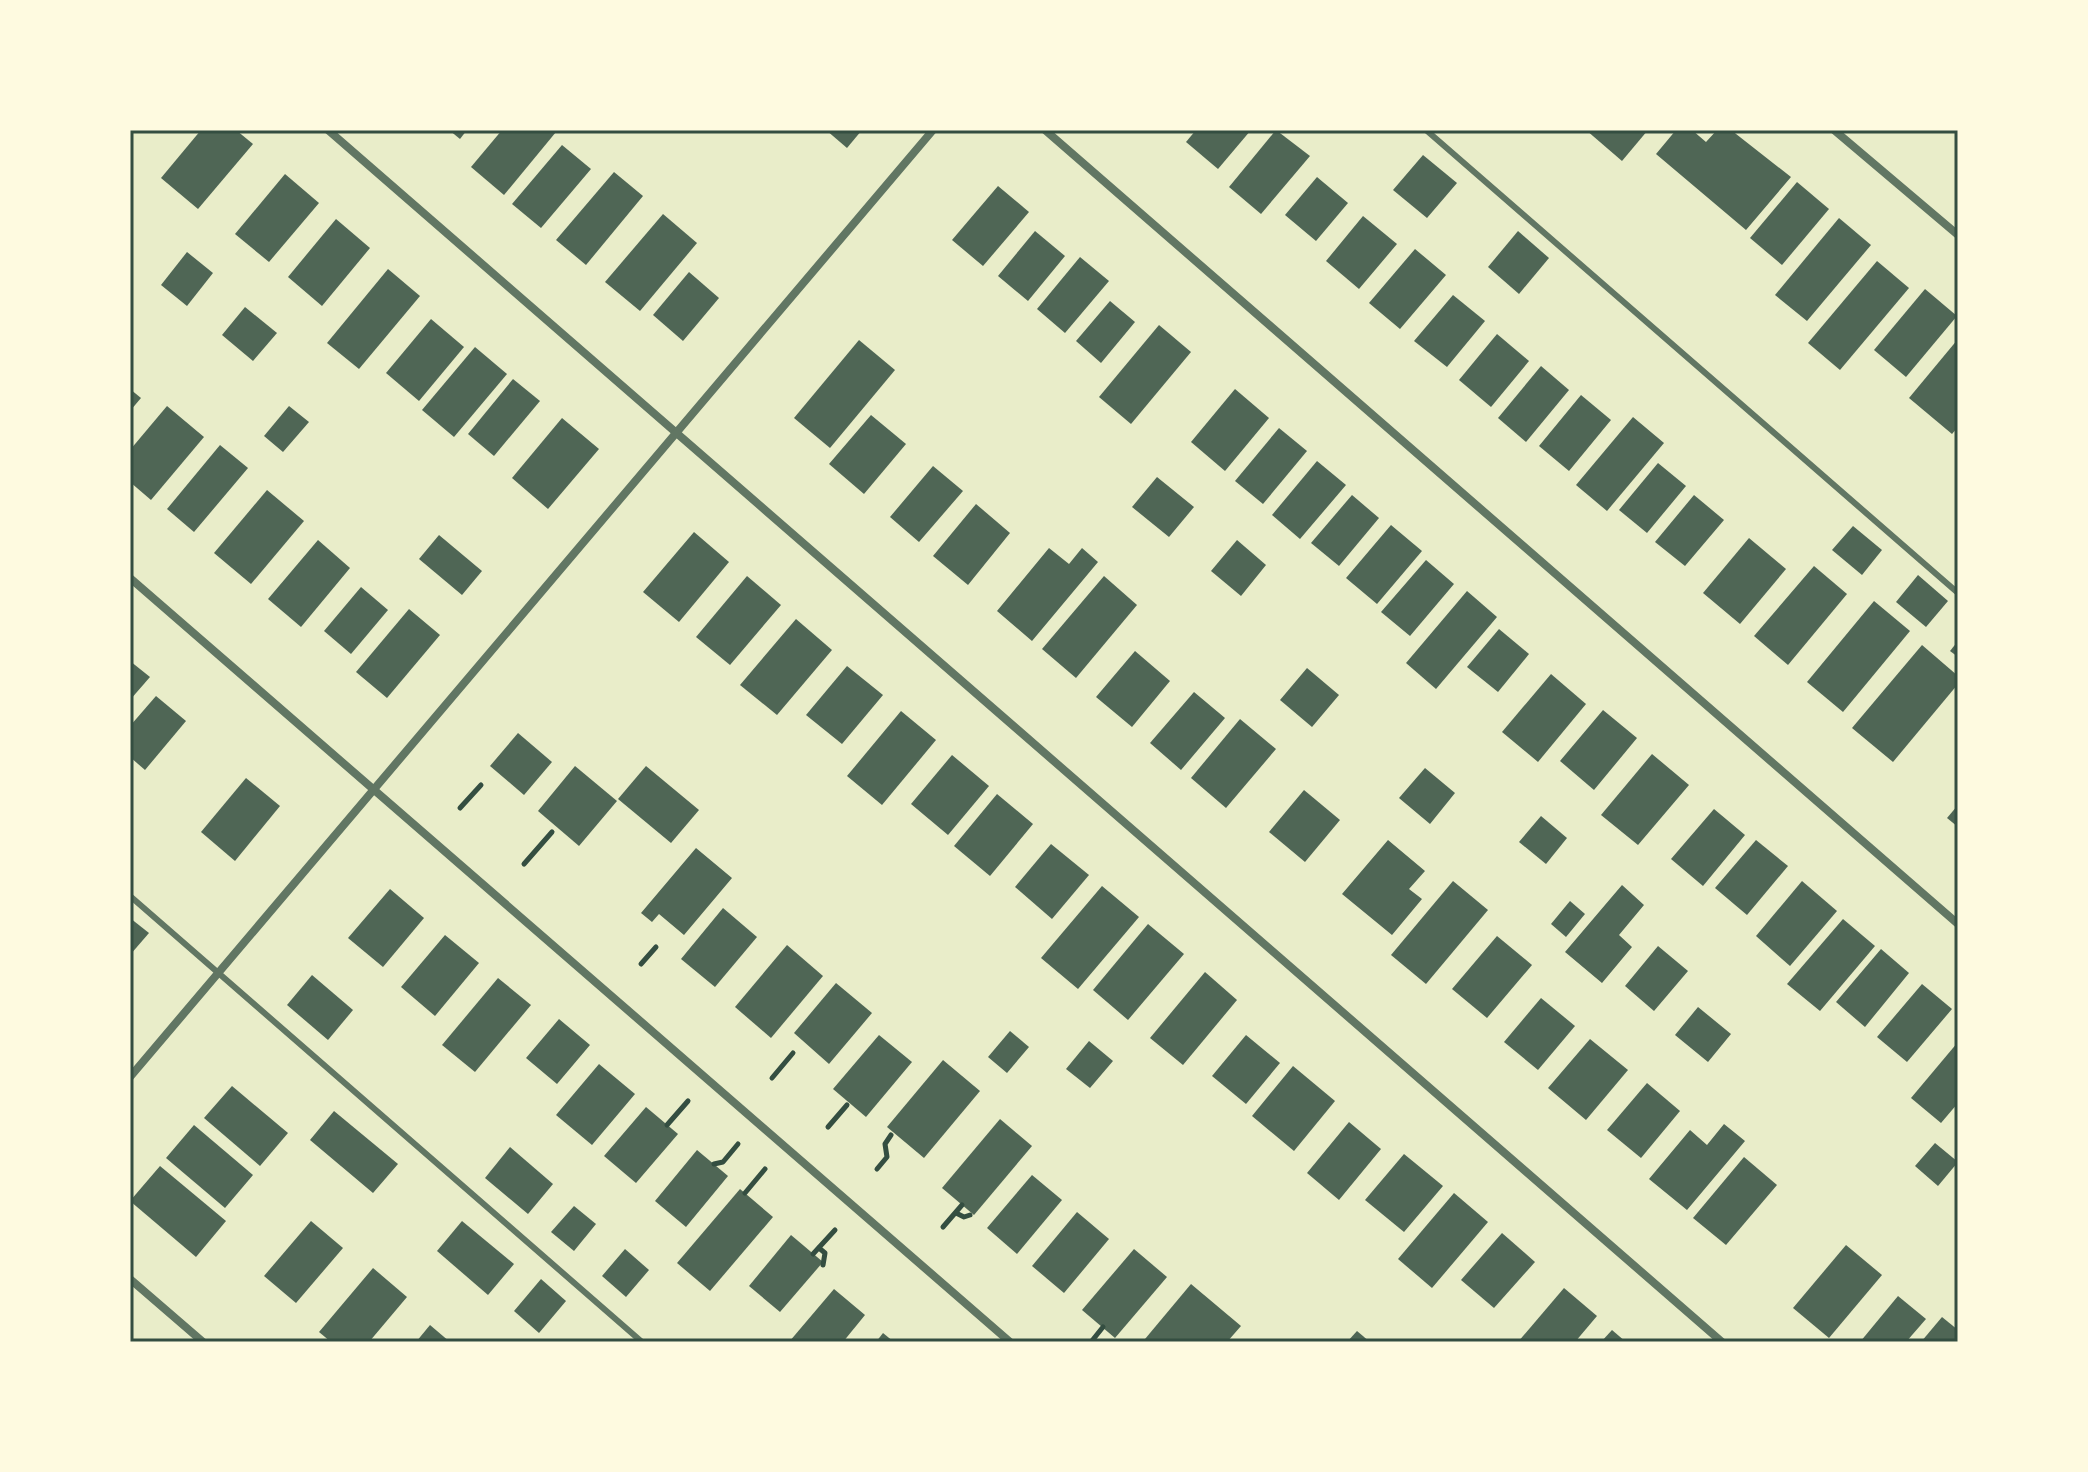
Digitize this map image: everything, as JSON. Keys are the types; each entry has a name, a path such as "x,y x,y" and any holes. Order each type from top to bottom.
{"street":[{"path":"328,130 1722,1342"},
{"path":"130,1077 933,130"},
{"path":"1045,130 1958,924"},
{"path":"1834,130 1958,235"},
{"path":"130,578 1010,1342"},
{"path":"130,1279 203,1342"}],"lane":[{"path":"1426,130 1958,593"},
{"path":"130,896 642,1342"}],"path":[{"path":"460,808 481,785"},
{"path":"524,864 552,832"},
{"path":"641,964 656,947"},
{"path":"772,1078 793,1053"},
{"path":"667,1125 688,1101"},
{"path":"828,1127 847,1105"},
{"path":"877,1169 887,1157 885,1144 891,1135"},
{"path":"714,1164 723,1162 738,1144"},
{"path":"745,1193 765,1169"},
{"path":"943,1227 962,1205"},
{"path":"956,1213 964,1217 970,1215"},
{"path":"813,1254 835,1230"},
{"path":"819,1248 825,1253 823,1265"},
{"path":"1091,1342 1103,1327"}],"building":[{"path":"201,130 236,130 253,144 198,209 161,178"},
{"path":"449,130 467,130 460,139"},
{"path":"502,130 556,132 504,195 471,167"},
{"path":"826,130 862,130 847,148"},
{"path":"1196,130 1251,130 1218,169 1186,142"},
{"path":"1276,130 1310,156 1261,214 1229,187"},
{"path":"1586,130 1648,130 1622,161"},
{"path":"1676,130 1692,130 1706,142 1717,130 1731,130 1791,177 1746,230 1656,154"},
{"path":"562,145 591,169 541,228 512,204"},
{"path":"1423,155 1457,183 1427,218 1393,190"},
{"path":"614,172 643,196 586,265 556,240"},
{"path":"285,174 319,203 269,262 235,234"},
{"path":"1317,177 1348,203 1316,241 1285,215"},
{"path":"1797,182 1829,209 1782,265 1750,238"},
{"path":"998,186 1029,212 983,266 952,240"},
{"path":"663,214 697,243 640,311 605,282"},
{"path":"1363,216 1397,244 1359,289 1326,261"},
{"path":"1839,218 1871,245 1807,321 1775,295"},
{"path":"336,219 370,248 322,306 288,277"},
{"path":"1035,231 1065,256 1028,301 998,276"},
{"path":"1518,231 1549,258 1519,294 1488,267"},
{"path":"1415,249 1446,275 1400,329 1369,303"},
{"path":"187,252 213,273 187,306 161,285"},
{"path":"1080,257 1109,281 1065,333 1037,309"},
{"path":"1877,261 1909,288 1840,370 1808,343"},
{"path":"388,269 420,296 359,369 327,343"},
{"path":"689,272 719,298 683,341 653,315"},
{"path":"1925,289 1957,316 1906,377 1874,350"},
{"path":"1453,295 1485,321 1447,367 1414,341"},
{"path":"1110,301 1135,322 1101,363 1076,341"},
{"path":"245,307 277,333 253,361 222,335"},
{"path":"431,319 464,347 419,401 386,373"},
{"path":"1159,325 1191,352 1131,424 1099,397"},
{"path":"1497,334 1529,361 1491,407 1459,380"},
{"path":"1958,339 1958,427 1952,434 1909,398"},
{"path":"859,340 895,370 830,448 794,418"},
{"path":"475,347 507,374 454,437 422,410"},
{"path":"1541,366 1569,390 1526,442 1498,418"},
{"path":"513,379 540,401 494,456 468,434"},
{"path":"130,389 141,398 130,411"},
{"path":"1235,389 1269,418 1225,471 1191,442"},
{"path":"1581,395 1611,420 1569,471 1539,446"},
{"path":"167,406 204,437 151,500 130,482 130,450"},
{"path":"289,406 309,422 283,452 264,436"},
{"path":"871,415 906,444 864,494 829,464"},
{"path":"1633,417 1664,443 1607,511 1576,485"},
{"path":"562,418 599,449 548,509 512,478"},
{"path":"1279,428 1307,451 1263,504 1235,481"},
{"path":"220,445 248,468 194,532 167,509"},
{"path":"1317,461 1346,485 1300,539 1272,515"},
{"path":"1658,463 1686,486 1647,533 1619,510"},
{"path":"933,466 963,491 919,542 890,517"},
{"path":"1157,477 1194,507 1169,537 1132,507"},
{"path":"267,490 304,521 251,584 214,553"},
{"path":"1352,495 1379,518 1339,566 1311,543"},
{"path":"1694,495 1724,520 1685,566 1655,542"},
{"path":"976,504 1010,533 968,585 933,556"},
{"path":"1391,525 1422,551 1377,604 1346,578"},
{"path":"1853,526 1882,550 1862,575 1832,550"},
{"path":"694,532 729,562 679,622 643,592"},
{"path":"439,535 482,571 462,595 419,559"},
{"path":"1749,538 1786,569 1740,624 1703,593"},
{"path":"318,540 350,568 301,627 268,599"},
{"path":"1237,540 1266,565 1241,596 1211,571"},
{"path":"1049,548 1069,564 1082,548 1098,562 1032,641 997,611"},
{"path":"1426,560 1454,584 1410,636 1381,612"},
{"path":"1814,566 1847,594 1788,665 1754,636"},
{"path":"1918,575 1948,601 1926,627 1896,602"},
{"path":"747,576 781,605 730,665 696,637"},
{"path":"1104,576 1137,605 1076,678 1042,649"},
{"path":"361,587 388,610 351,654 324,631"},
{"path":"1467,591 1497,617 1436,689 1406,663"},
{"path":"1874,601 1910,631 1843,712 1807,682"},
{"path":"409,609 440,635 387,698 356,672"},
{"path":"796,619 832,650 777,715 740,685"},
{"path":"1499,629 1529,654 1498,692 1467,667"},
{"path":"1958,641 1958,657 1950,651"},
{"path":"1922,645 1958,676 1958,684 1893,762 1852,728"},
{"path":"1135,651 1170,681 1132,727 1096,697"},
{"path":"130,661 150,677 130,700"},
{"path":"847,666 883,695 842,744 806,715"},
{"path":"1307,668 1339,695 1312,727 1280,700"},
{"path":"1551,674 1586,704 1538,762 1502,732"},
{"path":"1194,692 1225,718 1181,770 1150,743"},
{"path":"156,696 186,721 145,770 130,757 130,726"},
{"path":"1603,710 1637,738 1594,790 1560,761"},
{"path":"901,711 936,740 882,805 847,776"},
{"path":"1240,719 1276,749 1226,808 1191,778"},
{"path":"518,733 552,762 524,795 490,766"},
{"path":"1652,754 1689,785 1638,845 1601,815"},
{"path":"952,755 989,786 948,835 911,804"},
{"path":"575,766 617,801 579,846 538,811"},
{"path":"646,766 699,810 671,843 618,799"},
{"path":"1425,768 1455,793 1430,824 1399,798"},
{"path":"246,778 280,806 235,861 201,832"},
{"path":"1304,790 1340,820 1305,862 1269,832"},
{"path":"997,794 1033,824 990,876 954,846"},
{"path":"1958,805 1958,827 1947,818"},
{"path":"1714,809 1745,835 1703,886 1671,859"},
{"path":"1541,816 1567,838 1546,864 1519,842"},
{"path":"1388,840 1425,871 1409,889 1422,899 1392,935 1342,894"},
{"path":"1756,840 1788,866 1747,915 1715,888"},
{"path":"1051,844 1089,875 1052,919 1015,887"},
{"path":"696,848 732,878 684,935 659,914 652,922 641,913"},
{"path":"1453,881 1488,910 1426,984 1391,955"},
{"path":"1802,881 1837,911 1790,966 1756,936"},
{"path":"1622,885 1644,905 1619,935 1632,947 1602,983 1565,952"},
{"path":"1102,886 1139,917 1078,989 1041,958"},
{"path":"390,889 424,918 383,967 348,938"},
{"path":"1570,901 1585,914 1566,937 1551,924"},
{"path":"723,908 757,937 715,987 681,959"},
{"path":"130,918 149,933 130,955"},
{"path":"1843,919 1875,946 1820,1011 1787,984"},
{"path":"1148,924 1184,954 1128,1020 1093,990"},
{"path":"445,935 479,963 435,1016 401,987"},
{"path":"1497,936 1532,965 1487,1018 1452,989"},
{"path":"787,945 823,976 771,1038 735,1007"},
{"path":"1658,946 1688,971 1654,1011 1625,986"},
{"path":"1881,949 1909,973 1865,1027 1836,1002"},
{"path":"1205,972 1237,1000 1183,1065 1150,1038"},
{"path":"312,975 353,1010 328,1040 287,1005"},
{"path":"498,978 531,1005 475,1072 442,1045"},
{"path":"836,983 872,1013 829,1064 794,1033"},
{"path":"1922,984 1952,1009 1907,1062 1877,1037"},
{"path":"1541,998 1575,1026 1538,1070 1504,1042"},
{"path":"1698,1007 1731,1034 1708,1062 1675,1035"},
{"path":"559,1019 590,1045 557,1084 526,1058"},
{"path":"1010,1031 1029,1047 1007,1073 988,1057"},
{"path":"879,1035 912,1062 866,1117 833,1089"},
{"path":"1246,1035 1280,1063 1246,1104 1212,1076"},
{"path":"1590,1039 1628,1070 1586,1120 1548,1088"},
{"path":"1089,1041 1113,1061 1090,1088 1066,1069"},
{"path":"1958,1042 1958,1103 1941,1123 1911,1098"},
{"path":"943,1060 980,1091 924,1158 887,1127"},
{"path":"599,1064 635,1094 592,1145 556,1115"},
{"path":"1293,1066 1335,1101 1294,1151 1252,1116"},
{"path":"1647,1083 1680,1111 1641,1158 1607,1130"},
{"path":"232,1086 288,1133 260,1166 204,1118"},
{"path":"646,1107 678,1134 636,1183 604,1156"},
{"path":"334,1111 398,1164 373,1193 310,1140"},
{"path":"1000,1119 1032,1146 974,1215 942,1188"},
{"path":"1349,1122 1381,1149 1339,1200 1307,1173"},
{"path":"1724,1124 1745,1141 1687,1210 1649,1179 1690,1130 1707,1145"},
{"path":"194,1125 253,1175 225,1208 166,1158"},
{"path":"1935,1143 1958,1162 1938,1186 1915,1166"},
{"path":"510,1147 553,1184 528,1214 485,1178"},
{"path":"697,1150 728,1176 686,1227 655,1201"},
{"path":"1404,1154 1443,1186 1404,1232 1365,1200"},
{"path":"1744,1157 1777,1185 1726,1245 1693,1218"},
{"path":"160,1166 226,1221 196,1257 130,1201"},
{"path":"1032,1175 1062,1200 1017,1254 987,1228"},
{"path":"740,1189 773,1217 710,1291 677,1263"},
{"path":"1454,1193 1488,1222 1432,1288 1398,1259"},
{"path":"574,1206 596,1224 574,1251 551,1232"},
{"path":"1077,1212 1109,1239 1064,1293 1032,1266"},
{"path":"311,1221 343,1248 296,1303 264,1276"},
{"path":"462,1221 514,1264 488,1295 437,1251"},
{"path":"1502,1233 1535,1262 1494,1308 1461,1280"},
{"path":"791,1235 823,1262 780,1312 749,1286"},
{"path":"1846,1245 1882,1275 1829,1338 1793,1308"},
{"path":"625,1249 649,1270 626,1297 602,1276"},
{"path":"1134,1249 1167,1277 1115,1338 1082,1310"},
{"path":"373,1268 407,1297 369,1342 331,1342 319,1332"},
{"path":"541,1279 566,1301 539,1333 514,1311"},
{"path":"1191,1284 1241,1326 1227,1342 1149,1342 1145,1339"},
{"path":"1564,1288 1597,1316 1575,1342 1518,1342"},
{"path":"834,1289 865,1315 843,1342 789,1342"},
{"path":"1898,1296 1926,1319 1906,1342 1860,1342"},
{"path":"1942,1317 1958,1330 1958,1342 1921,1342"},
{"path":"430,1325 450,1342 416,1342"},
{"path":"1612,1330 1626,1342 1601,1342"},
{"path":"1357,1331 1370,1342 1347,1342"},
{"path":"883,1333 894,1342 876,1342"}]}
